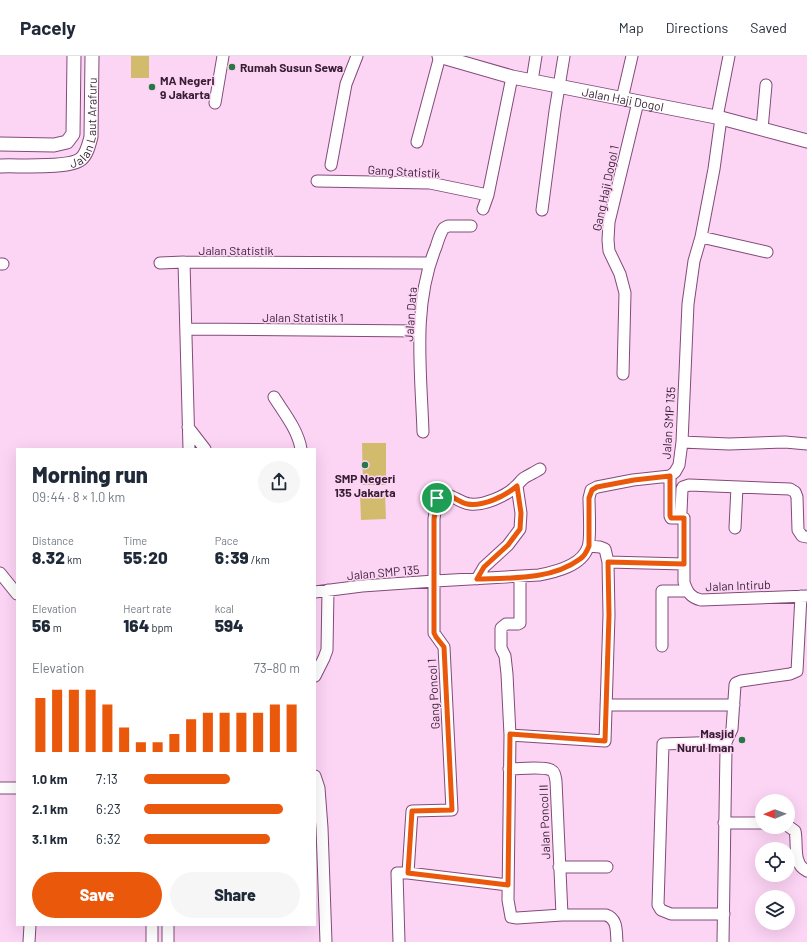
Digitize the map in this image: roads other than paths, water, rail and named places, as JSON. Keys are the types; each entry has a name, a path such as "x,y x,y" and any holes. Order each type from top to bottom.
{"street":[{"name":"Jalan Laut Arafuru","path":"0,144 54,145 67,142 73,134 74,56"},
{"name":"Jalan Laut Arafuru","path":"0,166 61,165 73,163 81,159 88,148 91,137 92,56"},
{"path":"215,103 223,56"},
{"path":"331,165 346,84 357,56"},
{"path":"417,142 439,56"},
{"name":"Jalan Haji Dogol","path":"439,56 512,77 719,118 807,141"},
{"path":"532,81 536,56"},
{"path":"542,210 564,56"},
{"path":"622,99 632,56"},
{"name":"Jalan SMP 135","path":"316,592 435,581 520,577 555,572 581,559 589,546 589,498 592,490 597,487 670,476 675,472 679,465 682,442 688,304 694,261 701,237 714,169 719,118 729,56"},
{"path":"483,209 488,195 512,77"},
{"path":"762,129 766,86"},
{"name":"Gang Haji Dogol 1","path":"623,374 625,293 620,274 611,255 608,240 609,222 638,102"},
{"name":"Gang Statistik","path":"317,181 430,183 488,195"},
{"name":"Jalan Data","path":"423,432 420,331 423,289 429,263 444,228 448,226 471,226"},
{"path":"701,237 767,252"},
{"path":"160,263 184,262"},
{"name":"Jalan Statistik","path":"189,448 184,262 429,263"},
{"name":"Jalan Statistik 1","path":"186,329 420,331"},
{"path":"274,397 297,434 300,440 301,448"},
{"path":"188,427 204,448"},
{"path":"682,442 729,444 785,442 807,444"},
{"path":"477,579 484,567 508,545 520,529 521,513 517,486 522,479 540,469"},
{"path":"662,646 662,591 686,591 684,582 684,518 671,518 670,516 670,476"},
{"name":"Gang Poncol 1","path":"408,873 412,811 452,810 444,647 434,633 434,519 438,495 449,495 462,502 475,505 484,504 517,486"},
{"path":"681,512 682,489 685,486 790,489 795,492 797,497 798,530 802,536 807,537"},
{"path":"735,528 737,487"},
{"path":"510,734 605,741 609,615 608,562 605,549 589,546"},
{"path":"608,562 684,564"},
{"path":"0,573 16,593"},
{"path":"520,577 520,623 506,624 502,628 502,648 505,656 507,674 510,734 508,885 510,914 511,917 517,918 562,915 606,915 612,917 615,922 616,942"},
{"path":"316,674 327,650 328,590"},
{"name":"Jalan Intirub","path":"686,591 695,599 701,600 804,596 798,671 790,674 736,683 734,706"},
{"path":"606,704 734,706 732,729 726,742 723,942"},
{"path":"724,914 671,914 661,910 658,905 663,744 726,742"},
{"name":"Jalan Poncol II","path":"510,768 544,768 551,770 555,774 562,915"},
{"path":"316,780 322,828 326,942"},
{"path":"0,788 16,788"},
{"path":"724,823 755,823"},
{"path":"795,830 796,859 801,867 807,871"},
{"path":"559,867 607,867"},
{"path":"398,942 397,873 508,885"},
{"path":"29,942 30,926"},
{"path":"152,926 152,942"},
{"path":"168,926 168,942"}],"place":[{"name":"Rumah Susun Sewa","path":"232,67"},
{"name":"MA Negeri 9 Jakarta","path":"152,87"},
{"name":"SMP Negeri 135 Jakarta","path":"365,465"},
{"name":"Masjid Nurul Iman","path":"742,740"}]}
